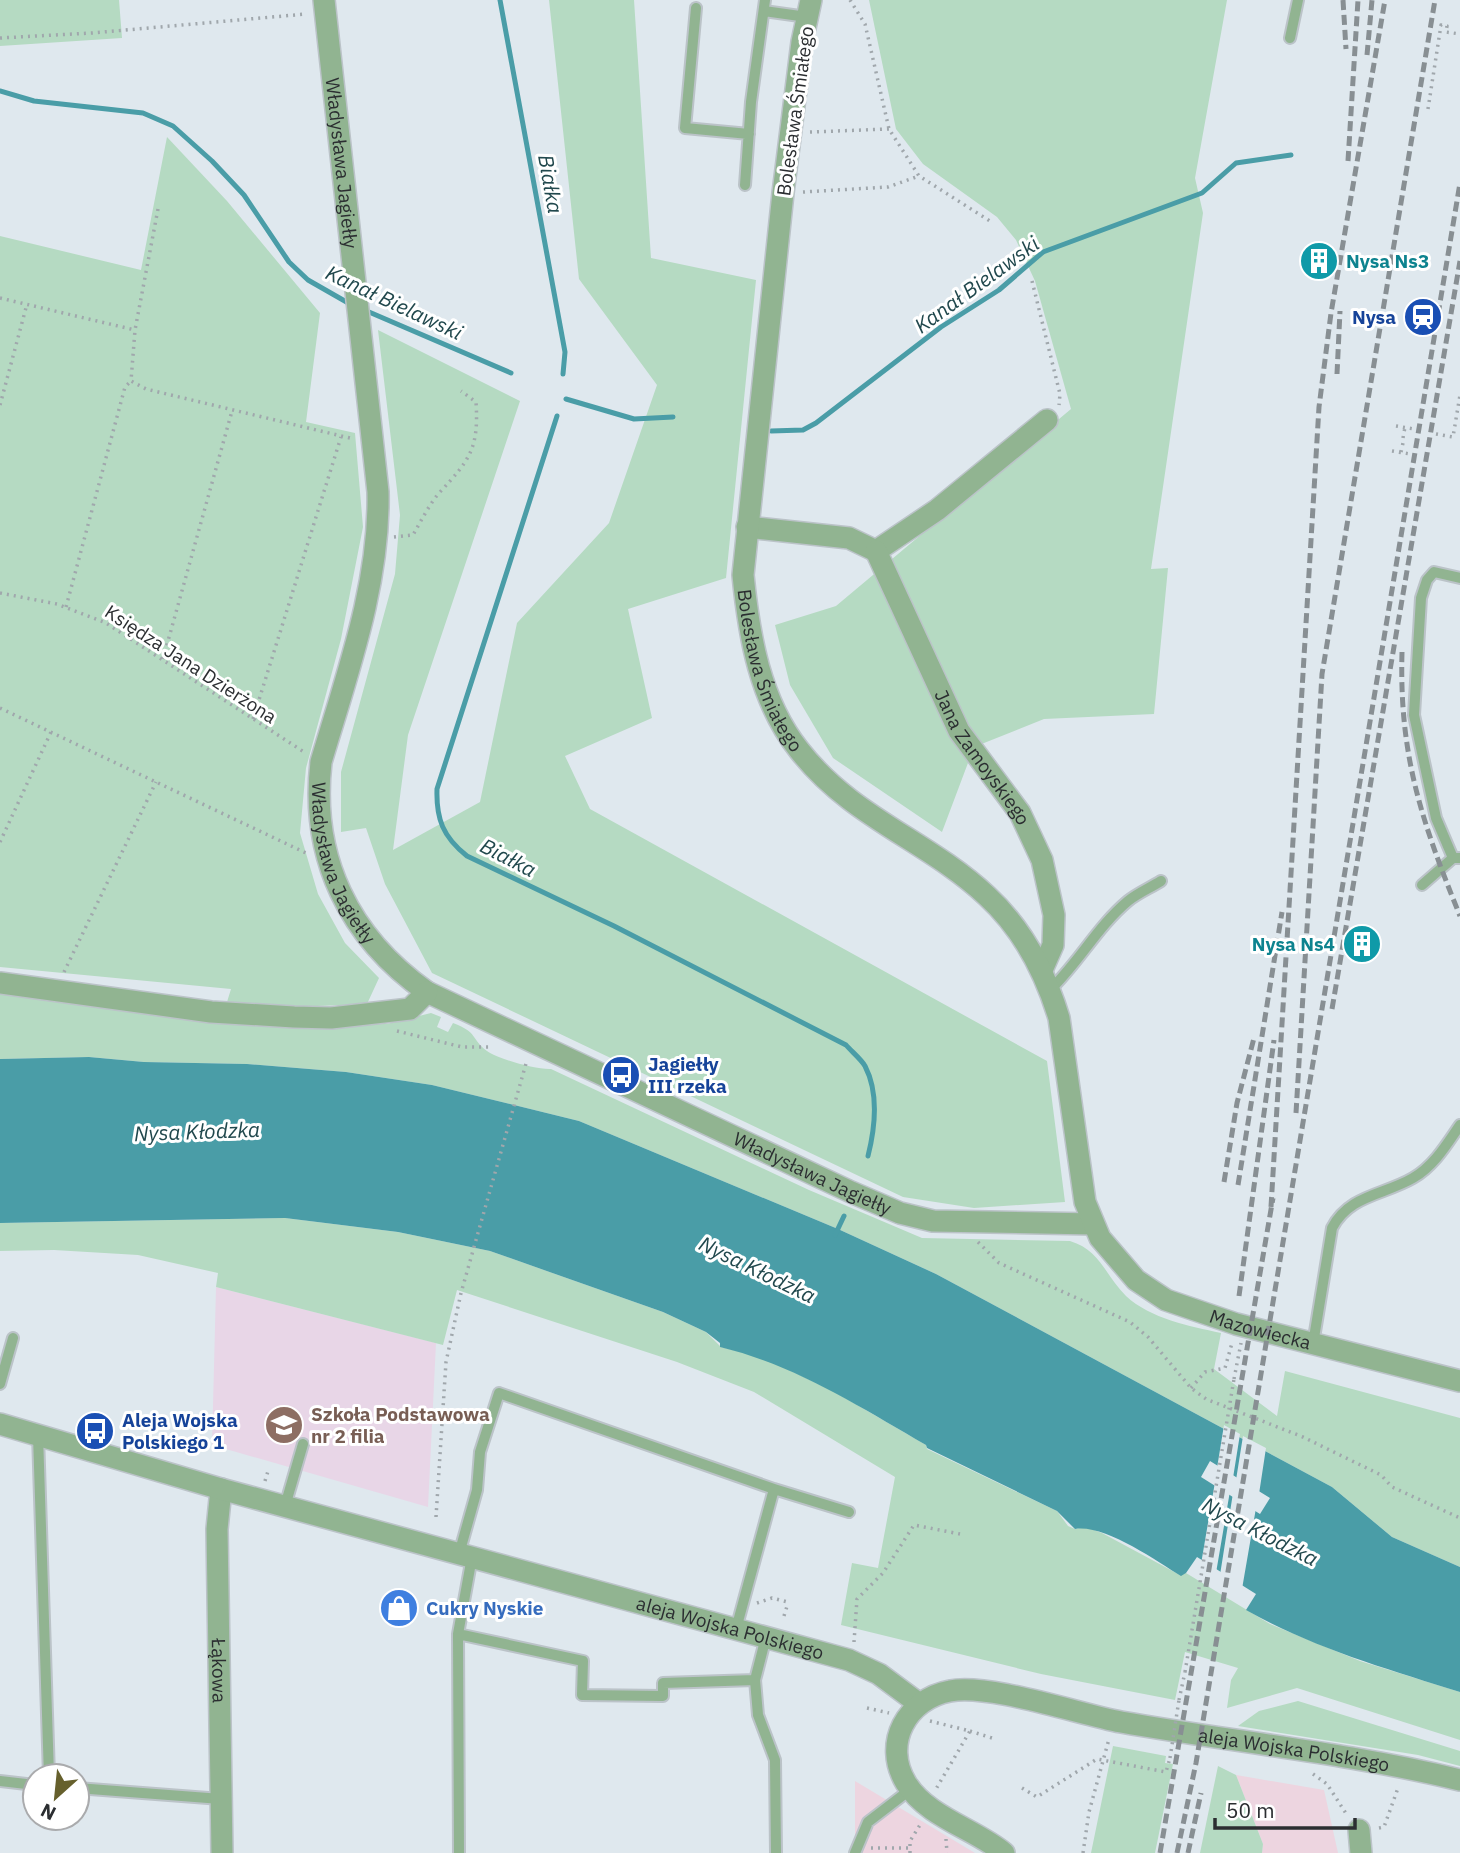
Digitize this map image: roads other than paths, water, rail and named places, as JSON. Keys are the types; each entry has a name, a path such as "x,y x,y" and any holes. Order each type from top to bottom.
{"street":[{"name":"Władysława Jagiełły","path":"324,6 378,492 378,539 370,586 321,762 320,815 330,864 351,913 386,960 427,992 900,1213 933,1221 966,1223 1093,1224"},
{"name":"Bolesława Śmiałego","path":"809,9 783,193 747,527 743,575 751,634 762,681 779,719 797,748 818,773 861,811 929,853 986,894 1024,940 1042,970 1050,990 1066,1058 1081,1185 1093,1224"},
{"path":"747,527 849,538 876,551 937,510 1046,420"},
{"name":"Jana Zamoyskiego","path":"876,551 959,731 1020,813 1042,860 1054,915 1053,945 1042,970"},
{"path":"0,983 257,1016 331,1018 410,1009 427,992"},
{"name":"Mazowiecka","path":"1093,1224 1123,1268 1166,1300 1236,1324 1460,1381"},
{"name":"aleja Wojska Polskiego","path":"0,1424 221,1489 849,1660 879,1674 923,1712 936,1695 968,1689 1119,1721 1382,1763 1460,1780"},
{"name":"Łąkowa","path":"221,1489 217,1529 222,1853"},
{"path":"923,1712 906,1716 897,1745 900,1767 911,1789 929,1806 1004,1853"},
{"path":"1359,1830 1361,1853"}],"lane":[{"path":"1290,38 1298,0"},
{"path":"745,185 765,6 809,9"},
{"path":"696,8 685,128 749,134"},
{"path":"1422,886 1457,858 1436,818 1414,715 1421,598 1427,580 1434,572 1460,578"},
{"path":"1050,990 1070,971 1102,926 1130,899 1161,881"},
{"path":"1313,1344 1332,1228 1339,1215 1355,1201 1415,1177 1441,1153 1460,1125"},
{"path":"0,1384 13,1338"},
{"path":"459,1853 458,1634 480,1452 499,1393 774,1489 849,1512"},
{"path":"38,1435 49,1762"},
{"path":"285,1506 303,1444"},
{"path":"736,1629 774,1489"},
{"path":"458,1634 583,1661 583,1695 663,1696 663,1683 754,1680"},
{"path":"766,1637 754,1680 758,1715 775,1760 776,1853"},
{"path":"0,1781 21,1783"},
{"path":"91,1789 221,1799"},
{"path":"856,1850 868,1822 911,1789"}],"water":[{"name":"Nysa Kłodzka","path":"89,1057 144,1062 247,1064 346,1072 432,1085 579,1121 838,1229 936,1274 1332,1487 1392,1537 1460,1567 1460,1692 1351,1657 1297,1636 1246,1610 1256,1594 1197,1557 1181,1576 1114,1537 1087,1529 1075,1529 1057,1511 927,1448 852,1402 801,1376 720,1347 720,1343 706,1332 663,1312 490,1251 398,1232 285,1218 0,1223 0,1059","holes":["1210,1461 1270,1498 1260,1514 1201,1477"]}],"waterway":[{"name":"Białka","path":"500,0 565,352 563,374"},
{"name":"Kanał Bielawski","path":"0,91 34,101 143,113 173,126 244,195 289,262 308,280 350,304"},
{"name":"Kanał Bielawski","path":"771,431 803,430 816,423 941,327 999,290 1043,252 1202,193 1236,163 1291,155"},
{"name":"Kanał Bielawski","path":"362,309 511,373"},
{"name":"Kanał Bielawski","path":"566,399 634,419 673,417"},
{"name":"Białka","path":"557,416 437,789 438,809 443,827 452,842 467,856 614,926 846,1045 865,1066 872,1088 874,1122 868,1156"},
{"name":"Białka","path":"835,1235 844,1216"}],"railway":[{"path":"1343,0 1346,49"},
{"path":"1348,161 1358,0"},
{"path":"1367,55 1372,0"},
{"path":"1271,1207 1319,407 1331,313 1385,0"},
{"path":"1296,1113 1322,674 1435,0"},
{"path":"1177,1853 1196,1763 1460,183"},
{"path":"1332,1009 1460,261"},
{"path":"1337,374 1340,311"},
{"path":"1402,652 1404,724 1416,788 1434,850 1460,916"},
{"path":"1238,1185 1282,912"},
{"path":"1224,1182 1237,1103 1254,1038"},
{"path":"1239,1296 1274,1040"},
{"path":"1160,1853 1273,1198"},
{"path":"1188,1853 1201,1793"}],"place":[{"name":"Nysa Ns3","path":"1319,261"},
{"name":"Nysa","path":"1423,317"},
{"name":"Nysa Ns4","path":"1362,944"},
{"name":"Jagiełły III rzeka","path":"621,1075"},
{"name":"Szkoła Podstawowa nr 2 filia","path":"284,1425"},
{"name":"Aleja Wojska Polskiego 1","path":"95,1431"},
{"name":"Cukry Nyskie","path":"399,1608"}]}
